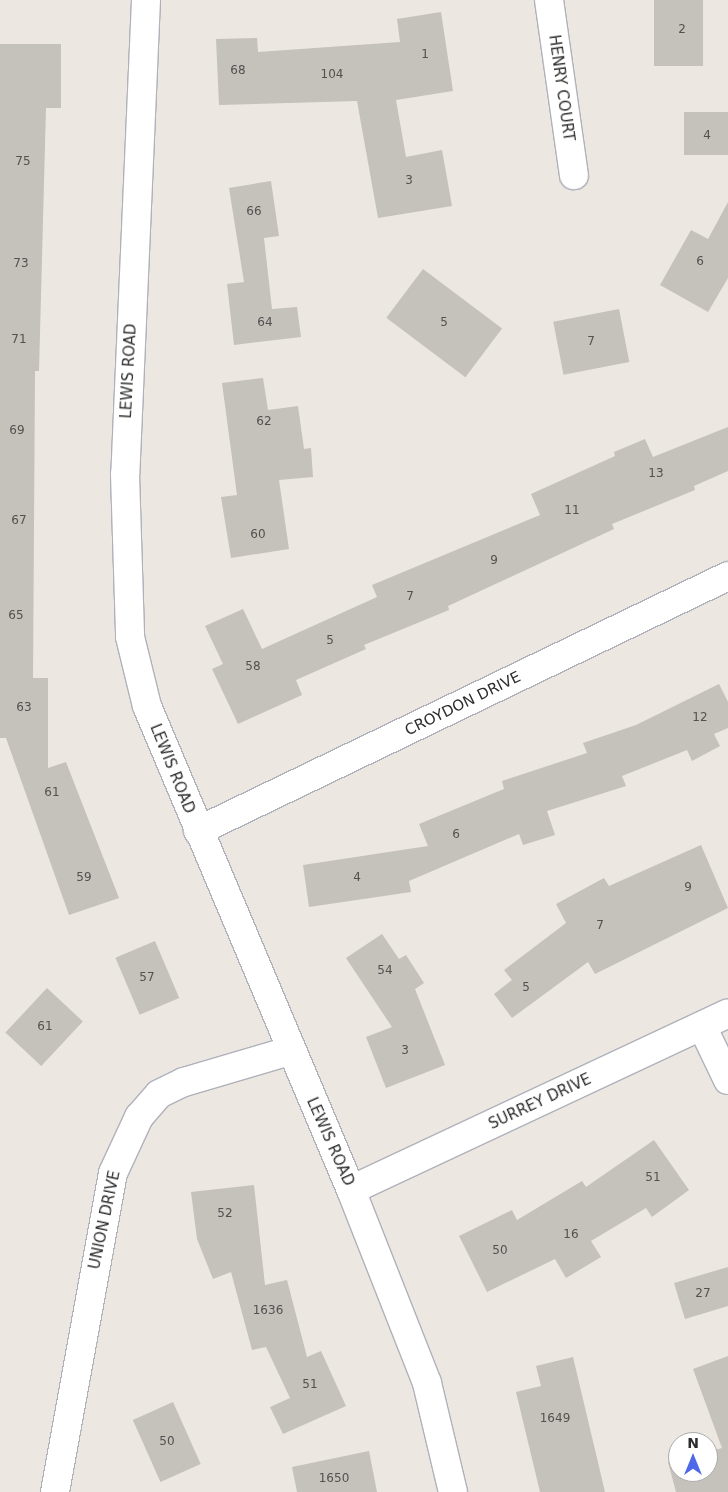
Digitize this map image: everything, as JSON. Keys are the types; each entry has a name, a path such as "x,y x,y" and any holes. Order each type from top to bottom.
{"street":[{"name":"LEWIS ROAD","path":"146,0 125,474 126,593 147,706 289,1051 351,1190 427,1383 453,1492"},
{"name":"HENRY COURT","path":"549,0 574,175"},
{"name":"CROYDON DRIVE","path":"198,831 728,576"},
{"name":"SURREY DRIVE","path":"351,1190 728,1013"},
{"path":"702,1026 728,1080"},
{"name":"UNION DRIVE","path":"55,1492 114,1173 139,1117 159,1094 184,1082 289,1051"}],"building":[{"path":"654,0 703,0 703,66 654,66"},
{"path":"441,12 453,91 396,100 406,157 442,150 452,206 378,218 357,101 219,105 216,39 257,38 258,52 400,42 397,19"},
{"path":"0,44 61,44 61,108 46,108 39,371 35,371 33,678 48,678 48,768 66,762 119,898 69,915 6,738 0,738"},
{"path":"684,112 728,112 728,155 684,155"},
{"path":"271,181 279,236 264,238 272,309 297,307 301,337 234,345 227,284 244,282 229,188"},
{"path":"728,202 728,278 708,312 660,285 691,230 708,239"},
{"path":"423,269 502,329 465,377 386,318"},
{"path":"619,309 629,362 564,375 553,322"},
{"path":"263,378 268,410 298,406 304,449 311,448 313,477 279,480 289,549 231,558 221,497 237,495 222,383"},
{"path":"728,427 728,471 694,486 695,490 612,524 614,529 448,606 449,610 364,645 366,649 296,680 302,695 238,724 212,669 223,664 205,626 243,609 262,649 377,597 372,585 540,515 531,494 615,456 614,452 645,439 653,457"},
{"path":"719,684 728,702 728,728 714,734 720,746 692,761 687,750 622,776 626,786 547,811 555,835 523,845 519,834 409,881 411,892 309,907 303,865 428,846 419,824 504,789 502,781 587,753 583,743 636,725"},
{"path":"701,845 728,908 595,974 588,962 512,1018 494,994 512,980 504,970 566,923 556,904 604,878 609,886"},
{"path":"382,934 399,959 406,955 424,983 415,989 445,1065 386,1088 366,1037 392,1027 346,958"},
{"path":"155,941 179,998 140,1015 115,958"},
{"path":"47,988 83,1021 41,1066 5,1033"},
{"path":"654,1140 689,1190 652,1217 646,1208 591,1241 601,1257 566,1278 555,1259 487,1292 459,1236 512,1210 517,1220 582,1181 586,1187"},
{"path":"254,1185 265,1285 287,1280 307,1357 321,1351 346,1406 283,1434 270,1407 290,1398 266,1347 252,1350 231,1272 213,1279 197,1239 191,1192"},
{"path":"728,1267 728,1306 685,1319 674,1283"},
{"path":"728,1356 728,1492 676,1492 673,1482 718,1482 718,1449 722,1448 718,1432 716,1432 693,1369"},
{"path":"573,1357 605,1492 540,1492 516,1392 541,1386 536,1366"},
{"path":"173,1402 201,1464 160,1482 133,1420"},
{"path":"369,1451 377,1492 297,1492 292,1467"}]}
